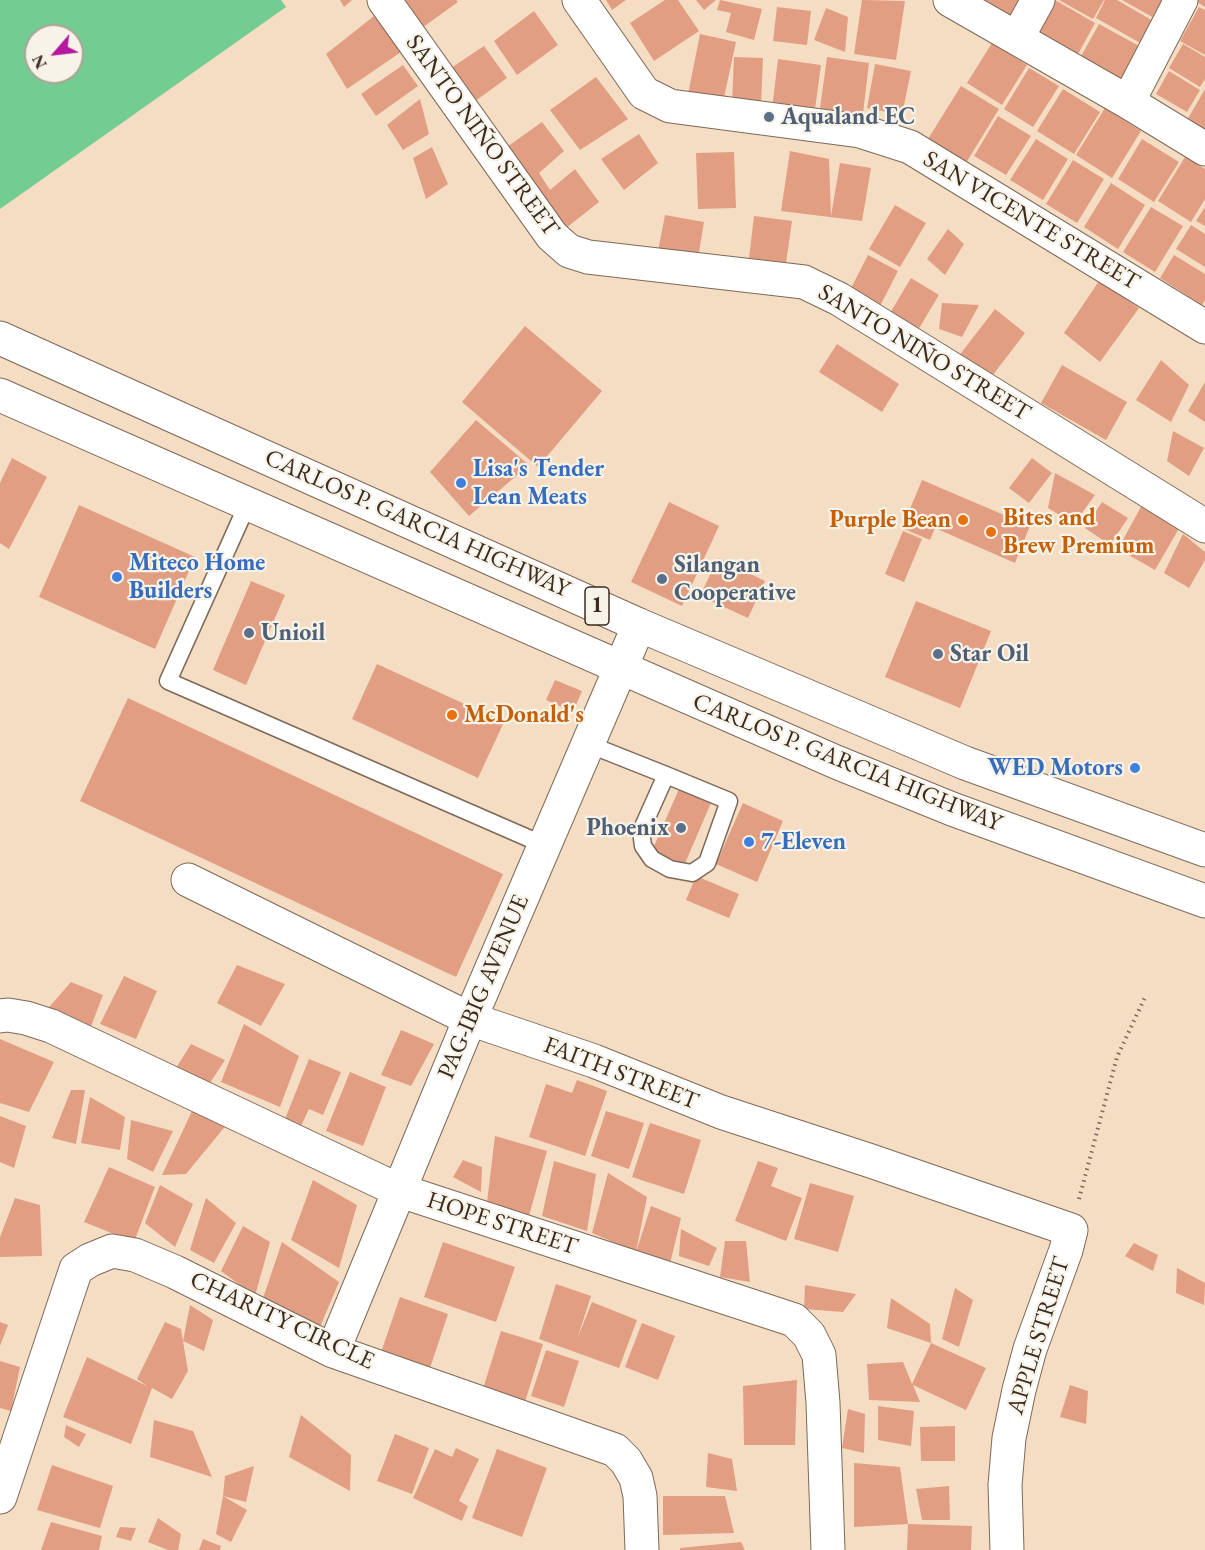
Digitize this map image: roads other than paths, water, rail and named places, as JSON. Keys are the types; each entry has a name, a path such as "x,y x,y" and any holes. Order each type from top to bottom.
{"main road":[{"name":"SANTO NIÑO STREET","path":"384,0 552,236 569,251 588,257 804,282 839,299 1205,525"},
{"name":"SAN VICENTE STREET","path":"579,0 644,93 670,106 860,131 910,147 1205,327"},
{"path":"950,0 1205,149"},
{"path":"1017,38 1038,0"},
{"path":"1128,102 1181,0"},
{"name":"CARLOS P. GARCIA HIGHWAY","path":"0,338 288,465 639,625 965,763 1205,850"},
{"name":"CARLOS P. GARCIA HIGHWAY","path":"0,395 836,762 952,809 1205,901"},
{"path":"257,508 288,465"},
{"name":"PAG-IBIG AVENUE","path":"333,1351 470,1019 639,625"},
{"path":"952,809 965,763"},
{"name":"FAITH STREET","path":"188,880 470,1019 594,1061 721,1112 1071,1230"},
{"name":"HOPE STREET","path":"0,1016 26,1018 51,1026 398,1190 794,1320 809,1335 819,1355 828,1550"},
{"name":"APPLE STREET","path":"1007,1550 1005,1485 1009,1438 1030,1349 1071,1230"},
{"name":"CHARITY CIRCLE","path":"0,1497 10,1436 76,1269 112,1251 135,1256 175,1272 333,1351 615,1450 626,1461 636,1478 640,1496 642,1550"}],"lane":[{"path":"257,508 168,681 544,845"},
{"path":"588,744 666,775 729,801 707,863 692,873 670,869 652,859 643,846 642,831 666,775"}],"place":[{"name":"Aqualand EC","path":"769,117"},
{"name":"Lisa's Tender Lean Meats","path":"461,483"},
{"name":"Purple Bean","path":"963,520"},
{"name":"Bites and Brew Premium","path":"991,532"},
{"name":"Miteco Home Builders","path":"117,577"},
{"name":"Silangan Cooperative","path":"662,579"},
{"name":"Unioil","path":"249,633"},
{"name":"Star Oil","path":"938,654"},
{"name":"McDonald's","path":"452,715"},
{"name":"WED Motors","path":"1135,768"},
{"name":"Phoenix","path":"681,828"},
{"name":"7-Eleven","path":"749,842"}]}
